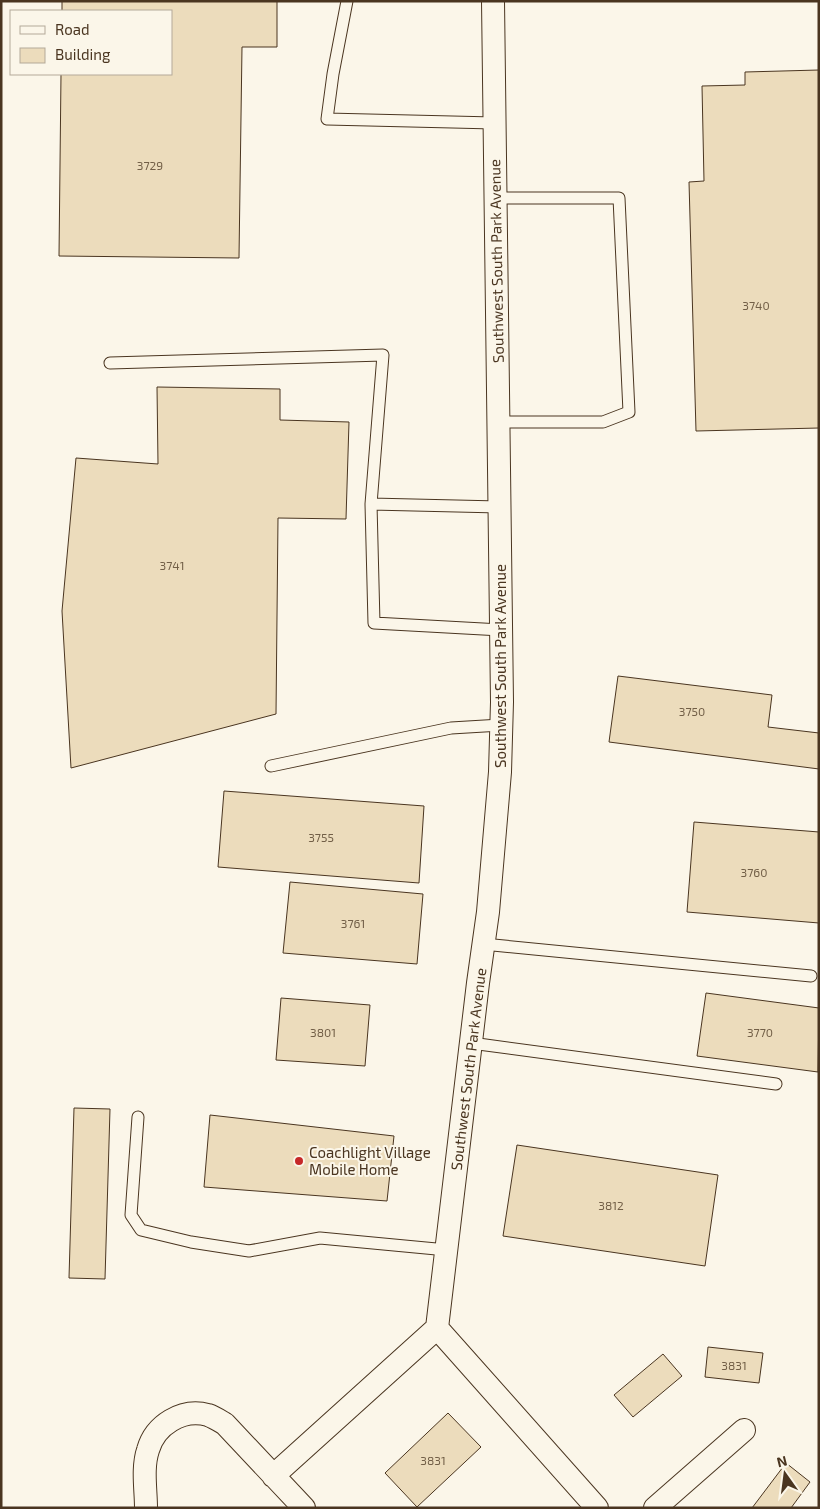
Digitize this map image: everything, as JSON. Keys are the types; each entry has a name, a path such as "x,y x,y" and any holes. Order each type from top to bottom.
{"street":[{"name":"Southwest South Park Avenue","path":"438,1328 495,842 501,725 493,1"},
{"path":"274,1476 438,1328 597,1508"},
{"path":"146,1508 146,1461 148,1450 156,1433 176,1418 192,1414 208,1415 225,1424 304,1508"},
{"path":"655,1508 744,1430"}],"lane":[{"path":"347,1 333,74 327,119 494,123"},
{"path":"495,198 619,198 629,412 603,422 498,422"},
{"path":"110,363 383,355 370,504 374,623 501,630"},
{"path":"370,504 499,507"},
{"path":"271,766 451,728 501,725"},
{"path":"483,944 811,976"},
{"path":"471,1043 776,1084"},
{"path":"138,1118 131,1215 141,1230 191,1242 249,1251 320,1238 447,1250"}],"building":[{"path":"62,1 277,1 277,47 242,47 239,258 59,256 61,75 172,75 172,10 62,10"},
{"path":"819,70 819,428 696,431 689,182 704,181 702,86 745,85 745,72"},
{"path":"157,387 280,389 280,420 349,422 346,519 278,518 276,714 71,768 62,611 76,458 158,464"},
{"path":"618,676 772,695 768,727 819,733 819,769 609,742"},
{"path":"224,791 424,806 419,883 218,867"},
{"path":"694,822 819,832 819,923 687,912"},
{"path":"290,882 423,894 417,964 283,953"},
{"path":"706,993 819,1008 818,1072 697,1056"},
{"path":"281,998 370,1005 365,1066 276,1060"},
{"path":"74,1108 110,1109 105,1279 69,1278"},
{"name":"Coachlight Village Mobile Home","path":"210,1115 394,1136 387,1201 204,1187"},
{"path":"517,1145 718,1175 705,1266 503,1236"},
{"path":"708,1347 763,1353 759,1383 705,1377"},
{"path":"663,1354 682,1376 633,1417 614,1395"},
{"path":"448,1413 481,1447 417,1507 385,1473"},
{"path":"786,1463 810,1482 791,1508 752,1508"}],"place":[{"name":"Coachlight Village Mobile Home","path":"299,1161"}]}
